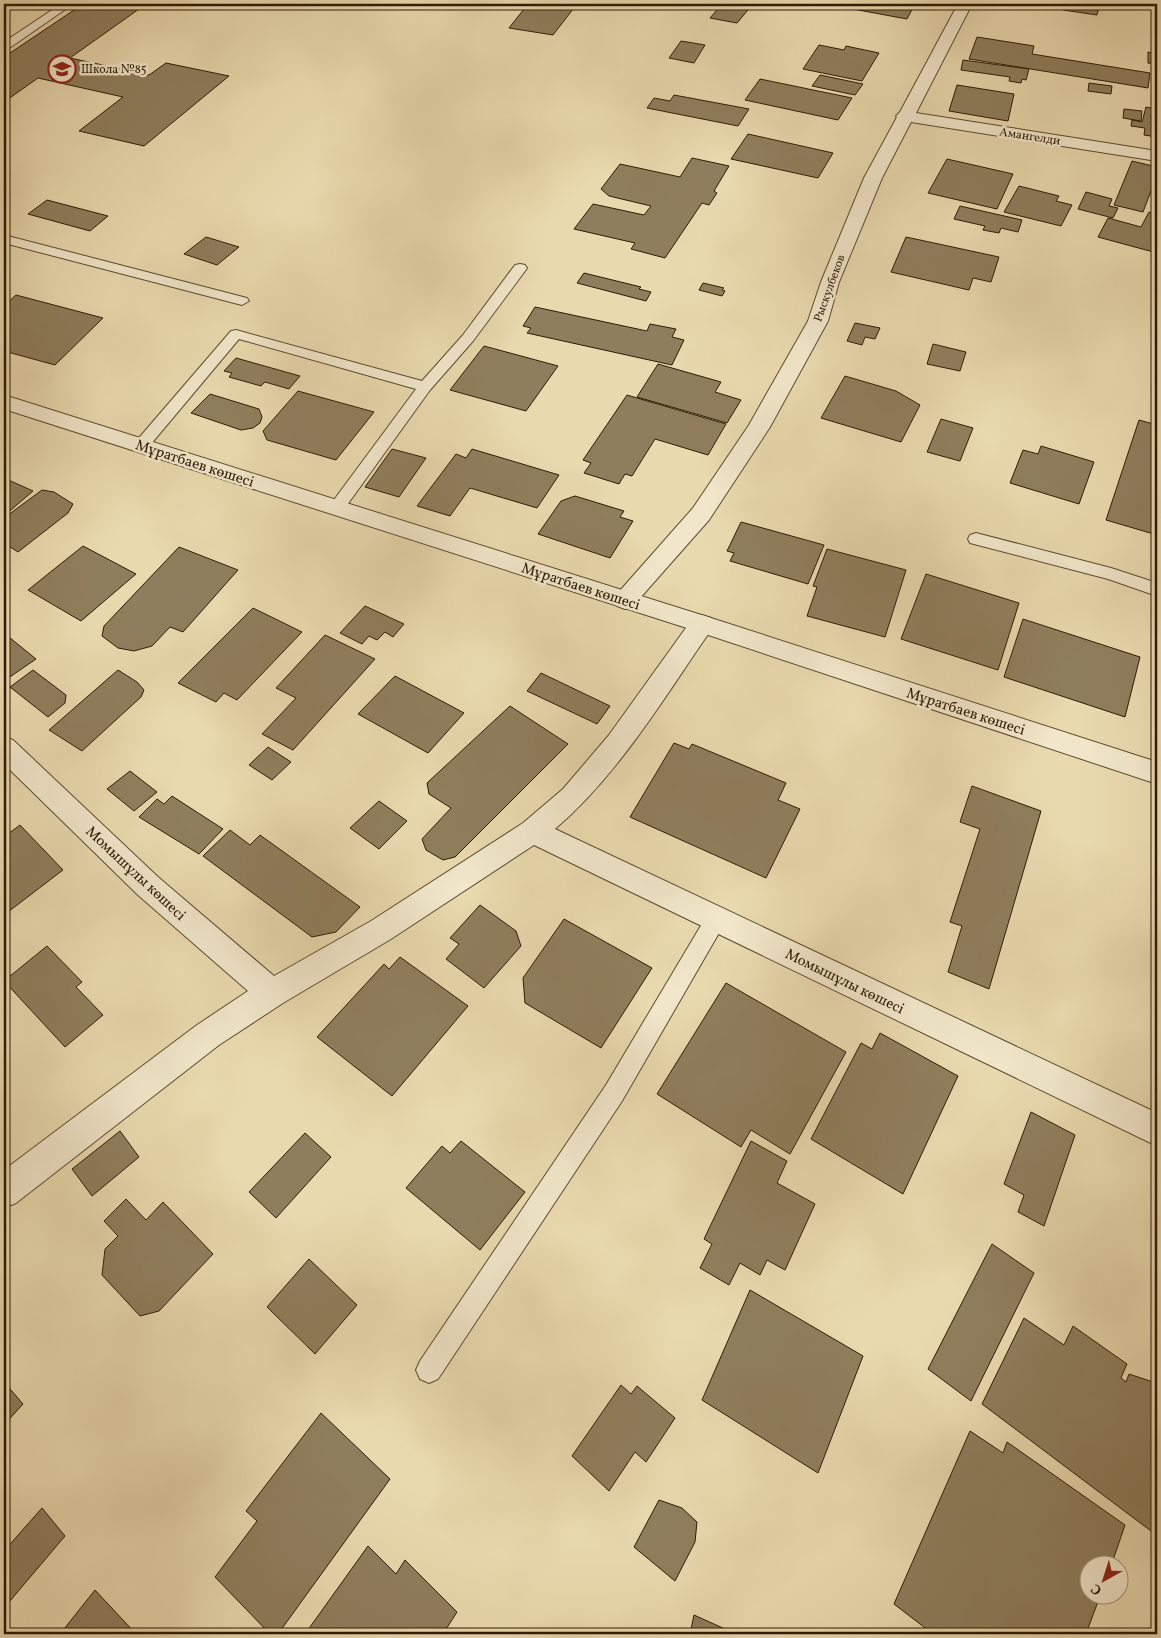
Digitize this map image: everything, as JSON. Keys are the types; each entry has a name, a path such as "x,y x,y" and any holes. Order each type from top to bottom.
{"street":[{"name":"Рыскулбеков","path":"625,600 701,514 759,427 818,321 830,282 869,186 904,116 965,4"},
{"name":"Амангелди","path":"904,116 1157,156"},
{"name":"Мұратбаев көшесі","path":"4,402 702,624 1157,773"},
{"path":"4,1191 208,1034 272,993 381,930 533,832 574,798 618,743 702,624"},
{"name":"Момышұлы көшесі","path":"4,748 148,886 272,993"},
{"name":"Момышұлы көшесі","path":"533,832 1157,1130"}],"lane":[{"path":"4,47 68,4"},
{"path":"4,239 242,301"},
{"path":"336,508 425,386 468,338 520,268"},
{"path":"140,446 236,334 425,386"},
{"path":"976,539 1111,574 1157,590"},
{"path":"429,1370 614,1093 716,919"}],"building":[{"name":"Школа №85","path":"83,4 146,4 70,58 149,75 166,63 229,76 144,146 79,131 123,97 38,78 4,102 4,57"},
{"path":"528,4 577,4 553,35 509,28"},
{"path":"722,4 753,4 737,23 710,18"},
{"path":"838,4 915,4 907,19 842,7"},
{"path":"1065,4 1100,4 1097,15 1063,10"},
{"path":"977,37 1034,46 1032,54 1150,73 1148,88 969,59"},
{"path":"681,41 705,45 694,63 669,58"},
{"path":"819,45 844,50 846,46 879,53 862,81 803,69"},
{"path":"1148,52 1157,54 1157,64 1148,63"},
{"path":"963,60 1029,69 1026,80 1022,79 1021,83 1009,81 1010,77 961,70"},
{"path":"820,75 863,84 855,95 812,86"},
{"path":"760,79 852,98 838,120 745,100"},
{"path":"1089,83 1112,86 1111,94 1088,91"},
{"path":"957,85 1014,94 1008,121 949,111"},
{"path":"674,95 749,109 738,126 647,108 654,98 670,101"},
{"path":"1146,107 1157,109 1157,137 1144,135 1145,128 1131,126 1132,120 1142,122"},
{"path":"1124,109 1142,111 1141,121 1123,118"},
{"path":"748,134 833,153 818,178 731,159"},
{"path":"692,158 729,166 714,191 717,193 709,205 702,203 665,258 631,249 635,243 574,229 593,204 644,215 651,206 609,196 601,189 620,164 680,177"},
{"path":"947,159 1013,174 997,209 928,193"},
{"path":"1132,161 1157,167 1157,175 1143,212 1114,205"},
{"path":"1019,186 1059,196 1056,201 1072,205 1061,226 1004,212"},
{"path":"1086,192 1112,199 1109,206 1118,208 1113,218 1078,209"},
{"path":"47,200 108,216 90,231 28,214"},
{"path":"960,206 1022,220 1018,232 1001,228 999,233 983,230 985,226 954,219"},
{"path":"1149,212 1157,215 1157,253 1098,237 1108,218 1141,227"},
{"path":"206,237 239,247 217,265 184,254"},
{"path":"906,237 999,257 991,282 973,278 969,290 891,272"},
{"path":"584,273 641,287 639,289 651,292 646,301 577,283"},
{"path":"703,283 724,288 722,290 725,291 722,296 699,290"},
{"path":"16,295 103,318 55,365 4,351 4,306"},
{"path":"535,307 647,331 650,324 676,329 672,337 684,340 672,365 527,333 531,328 523,326"},
{"path":"855,323 880,328 875,339 865,337 862,345 847,341"},
{"path":"933,344 966,352 960,371 927,364"},
{"path":"484,346 558,366 526,411 450,390"},
{"path":"236,358 300,376 289,389 265,382 261,386 229,377 232,373 224,371"},
{"path":"658,364 721,382 715,392 741,400 727,423 637,397"},
{"path":"845,376 896,391 920,405 901,442 821,418"},
{"path":"298,391 374,412 336,460 267,440 263,431"},
{"path":"210,394 259,409 262,417 260,423 253,428 241,430 191,413"},
{"path":"627,395 726,424 708,455 655,439 632,476 625,474 619,484 584,473 591,463 583,460"},
{"path":"941,419 973,428 960,461 927,452"},
{"path":"1139,420 1157,425 1157,535 1106,520"},
{"path":"1041,446 1094,462 1079,504 1010,483 1023,450 1038,454"},
{"path":"392,449 426,458 399,497 365,487"},
{"path":"472,449 559,475 537,508 470,488 450,516 417,506 456,454 466,458"},
{"path":"4,478 33,491 4,516"},
{"path":"42,490 54,492 73,504 68,513 18,552 4,543 4,518"},
{"path":"575,496 624,511 620,517 633,521 610,558 538,534 561,501"},
{"path":"741,522 824,545 808,584 730,561 734,553 727,551"},
{"path":"83,546 136,574 81,621 28,590"},
{"path":"179,547 238,570 183,632 170,627 152,646 134,651 118,648 102,636 104,626"},
{"path":"827,549 906,570 885,637 807,616 817,587 813,586"},
{"path":"926,574 1019,603 998,670 901,639"},
{"path":"365,606 404,624 393,637 385,632 377,640 369,636 362,644 340,633"},
{"path":"253,608 302,632 237,700 224,693 216,702 178,683"},
{"path":"1023,619 1140,657 1125,717 1004,677"},
{"path":"4,633 36,659 4,681"},
{"path":"325,635 375,659 293,750 262,734 296,698 276,688"},
{"path":"33,670 66,695 65,703 48,717 10,687"},
{"path":"118,670 137,682 144,690 141,697 82,751 49,730"},
{"path":"541,673 610,706 597,724 527,691"},
{"path":"395,676 464,713 428,753 358,714"},
{"path":"510,706 568,744 455,857 443,860 426,850 422,839 451,808 429,794 427,783"},
{"path":"674,743 689,749 692,744 786,783 778,800 800,809 766,878 630,817"},
{"path":"268,747 291,762 272,780 249,765"},
{"path":"130,771 157,792 134,811 107,789"},
{"path":"972,786 1041,811 989,989 948,972 962,926 950,922 980,829 960,822"},
{"path":"172,796 223,829 199,854 139,817 157,799 164,804"},
{"path":"379,801 407,821 379,849 350,828"},
{"path":"20,825 63,870 4,915 4,837"},
{"path":"230,830 250,845 260,835 360,907 336,932 312,937 203,856"},
{"path":"480,905 516,931 521,946 484,988 446,959 459,944 450,938"},
{"path":"564,919 652,968 601,1048 525,1003 523,978"},
{"path":"47,946 82,982 76,987 103,1015 65,1047 4,981"},
{"path":"400,957 468,1006 392,1096 317,1037 384,964 389,969"},
{"path":"726,983 846,1052 790,1154 751,1130 741,1147 657,1094"},
{"path":"880,1033 958,1076 903,1194 811,1139 861,1043 872,1049"},
{"path":"1031,1112 1075,1135 1044,1226 1018,1212 1024,1195 1004,1184"},
{"path":"120,1131 139,1157 92,1196 72,1169"},
{"path":"305,1133 331,1157 276,1218 249,1192"},
{"path":"461,1141 525,1192 480,1250 406,1188 442,1146 450,1153"},
{"path":"751,1141 787,1161 777,1183 815,1204 785,1270 767,1260 760,1275 740,1263 729,1285 700,1268 712,1244 704,1239"},
{"path":"126,1199 146,1220 163,1202 213,1254 159,1311 140,1316 102,1275 105,1249 118,1236 104,1221"},
{"path":"992,1244 1034,1273 971,1401 928,1369"},
{"path":"309,1259 357,1305 315,1354 267,1307"},
{"path":"750,1290 863,1356 818,1473 702,1400"},
{"path":"1024,1318 1064,1345 1073,1326 1127,1364 1121,1378 1126,1382 1129,1374 1157,1385 1157,1527 1155,1534 982,1404"},
{"path":"4,1382 23,1404 4,1425"},
{"path":"621,1385 631,1394 637,1386 675,1418 646,1462 635,1452 609,1491 572,1456"},
{"path":"321,1413 390,1479 278,1634 270,1634 215,1577 257,1521 246,1511"},
{"path":"970,1431 1003,1453 1007,1442 1125,1525 1114,1556 1078,1556 1078,1606 1096,1606 1086,1634 933,1634 894,1604"},
{"path":"659,1500 682,1508 697,1522 695,1542 675,1581 634,1547"},
{"path":"42,1508 65,1536 4,1608 4,1551"},
{"path":"368,1546 396,1574 405,1560 457,1612 443,1634 305,1634"},
{"path":"95,1590 136,1634 60,1634"},
{"path":"694,1615 736,1634 690,1634"}],"place":[{"name":"Школа №85","path":"62,69"}]}
